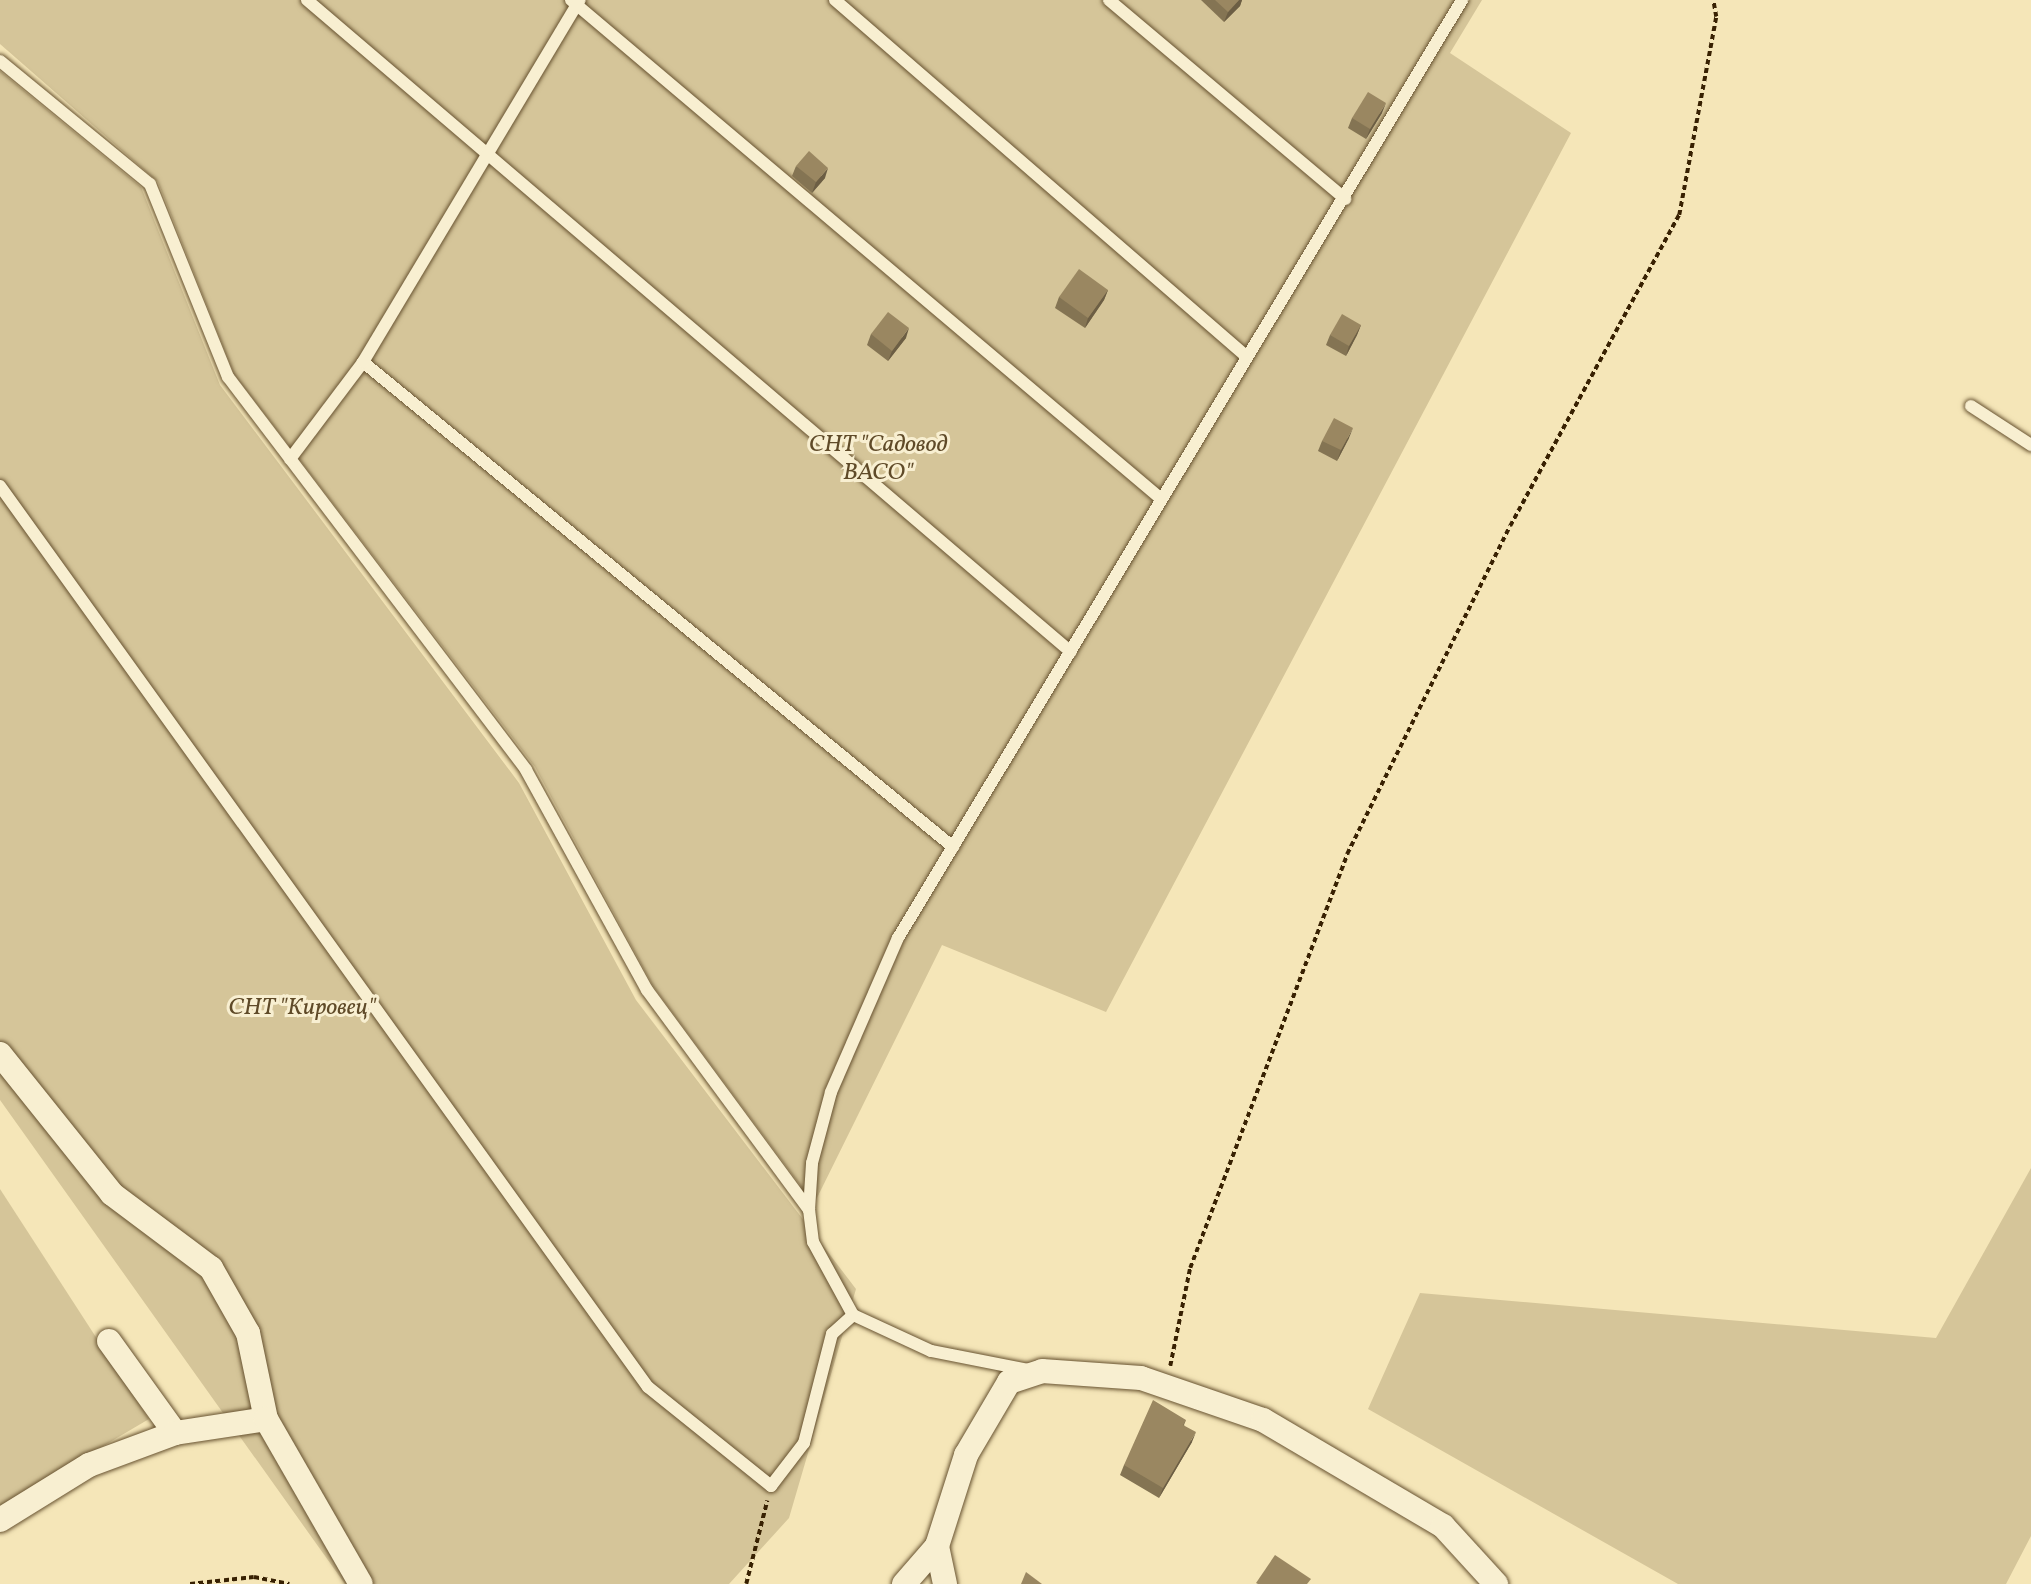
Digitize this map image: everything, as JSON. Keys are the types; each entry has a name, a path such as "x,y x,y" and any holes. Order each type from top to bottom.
{"street":[{"path":"0,1054 112,1194 211,1268 248,1333 266,1419 361,1584"},
{"path":"109,1341 176,1433"},
{"path":"905,1584 937,1546 967,1455 1009,1382 1042,1371 1167,1385 1263,1420 1443,1526 1496,1584"},
{"path":"0,1520 89,1465 176,1433 266,1419"},
{"path":"937,1546 945,1584"}],"lane":[{"path":"307,0 1072,652"},
{"path":"835,0 1247,357"},
{"path":"1109,0 1345,199"},
{"path":"290,458 363,362 489,155 576,2 1160,498"},
{"path":"1042,1371 931,1351 853,1315 813,1242 809,1210 812,1163 840,1068 886,961 1072,652 1160,498 1345,199 1454,3"},
{"path":"0,61 150,184 228,377 526,770 647,990 809,1210"},
{"path":"363,362 953,847"},
{"path":"1971,406 2031,445"},
{"path":"0,486 648,1387 771,1486 804,1443 832,1334 853,1315"}],"path":[{"path":"1167,1385 1190,1268 1347,854 1510,526 1679,215 1716,18 1713,0"},
{"path":"746,1584 771,1486"},
{"path":"190,1584 254,1577 289,1584"},
{"path":"253,1584 254,1577"}],"green space":[{"name":"СНТ \"Садовод ВАСО\"","path":"0,0 1482,0 1450,53 1571,133 1106,1012 942,945 814,1204 653,986 535,767 234,374 158,182 0,44"},
{"name":"СНТ \"Кировец\"","path":"0,71 141,187 220,385 519,783 636,1000 856,1289 789,1518 729,1584 345,1584 0,1100"},
{"path":"2031,1168 2031,1536 2006,1584 1678,1584 1368,1409 1420,1293 1936,1338"},
{"path":"0,1189 149,1419 0,1507"}],"building":[{"path":"1215,0 1239,0 1228,12"},
{"path":"1368,92 1386,103 1370,129 1352,118"},
{"path":"809,151 828,168 816,182 796,166"},
{"path":"1079,269 1108,290 1088,318 1059,297"},
{"path":"888,312 909,328 892,351 871,334"},
{"path":"1342,314 1361,325 1349,346 1330,335"},
{"path":"1334,418 1353,428 1341,450 1322,441"},
{"path":"1153,1400 1186,1420 1183,1425 1196,1432 1163,1488 1124,1465"},
{"path":"1275,1555 1311,1579 1307,1584 1256,1583"},
{"path":"1026,1572 1042,1584 1021,1584"}]}
